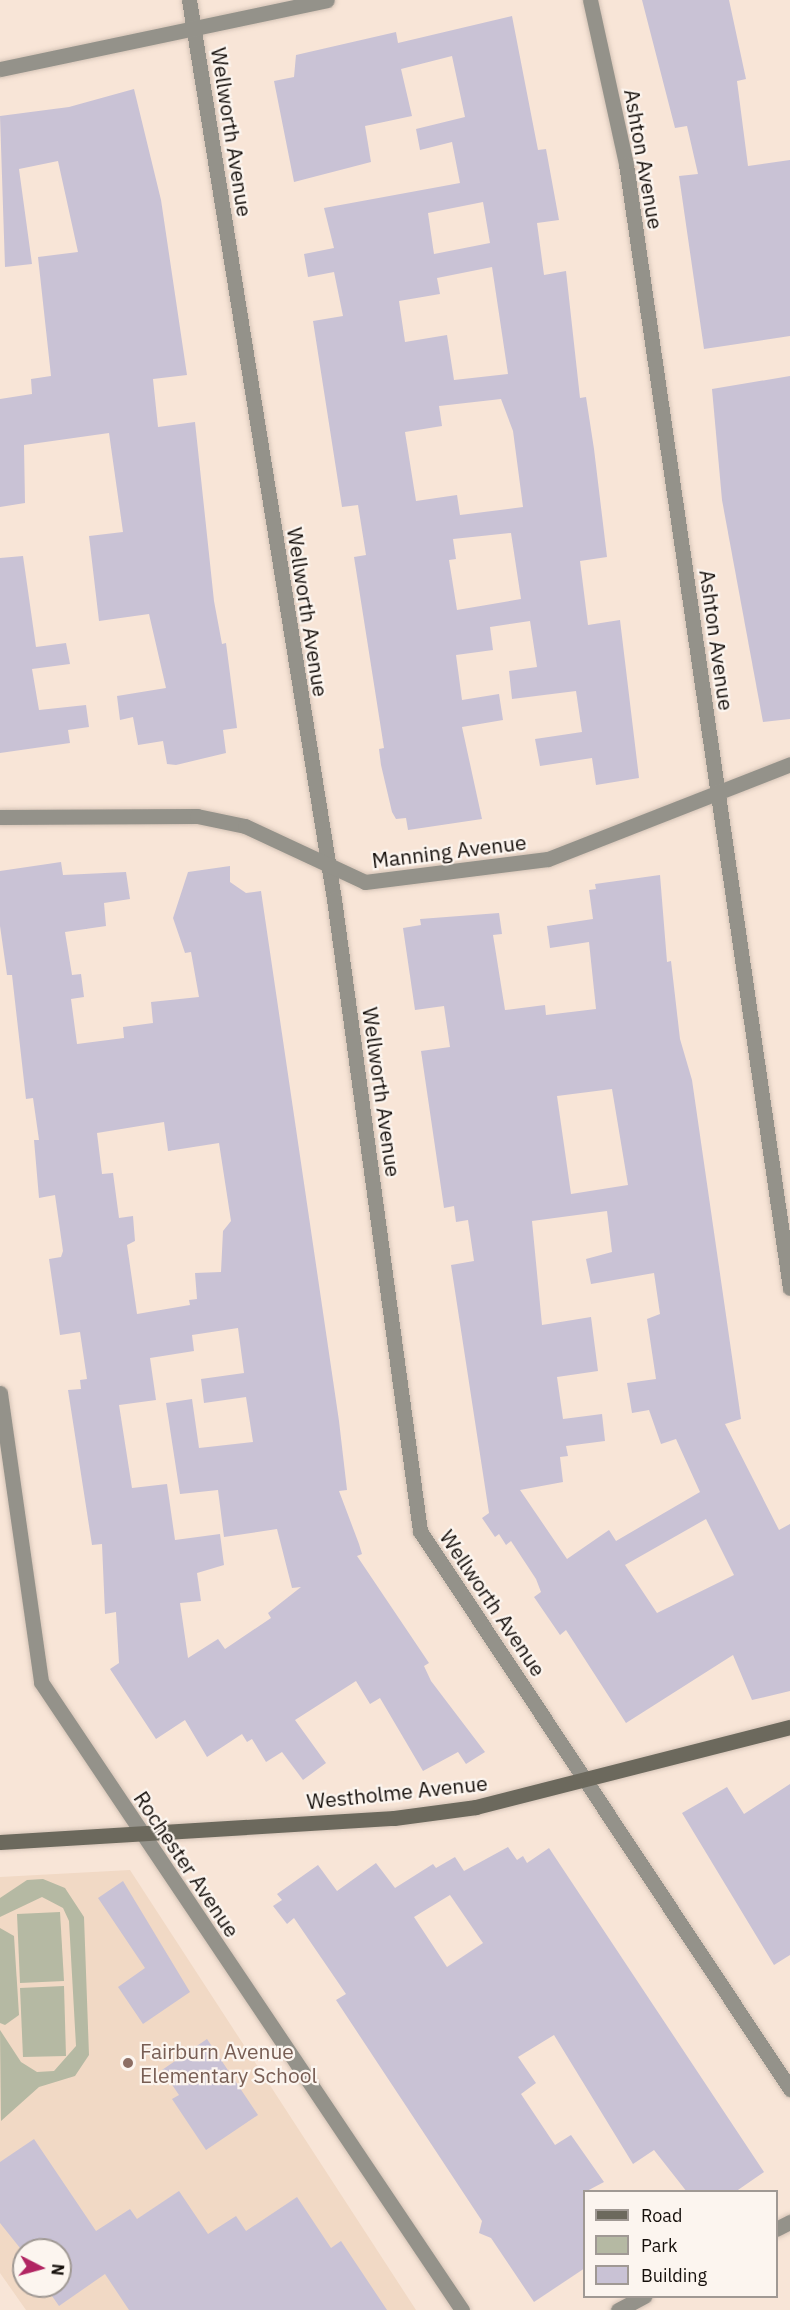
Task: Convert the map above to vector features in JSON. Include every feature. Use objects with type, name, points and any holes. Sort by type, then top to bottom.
[{"type":"street","name":"Wellworth Avenue","points":[[189,0],[329,867],[420,1531],[790,2089]]},
{"type":"street","points":[[0,69],[327,0]]},
{"type":"street","name":"Ashton Avenue","points":[[590,0],[626,164],[790,1288]]},
{"type":"street","name":"Manning Avenue","points":[[0,817],[197,816],[244,826],[365,882],[518,865],[548,859],[790,764]]},
{"type":"street","name":"Rochester Avenue","points":[[0,1393],[41,1682],[462,2310]]},
{"type":"street","name":"Westholme Avenue","points":[[0,1842],[394,1818],[476,1807],[790,1727]]},
{"type":"street","points":[[618,2310],[640,2298]]},
{"type":"shaded area","name":"Fairburn Avenue Elementary School","points":[[130,1870],[416,2310],[26,2310],[18,2298],[72,2298],[72,2238],[12,2238],[12,2290],[0,2273],[0,1877]]},
{"type":"green space","points":[[43,1879],[65,1888],[84,1917],[89,2055],[75,2076],[39,2087],[1,2121],[0,2030],[21,2062],[37,2072],[54,2071],[76,2046],[69,1921],[63,1908],[42,1897],[0,1917],[0,1898],[27,1880]]},
{"type":"green space","points":[[60,1912],[64,1981],[20,1983],[17,1914]]},
{"type":"green space","points":[[0,1928],[14,1936],[19,2015],[5,2025],[0,2023]]},
{"type":"green space","points":[[64,1986],[66,2056],[23,2057],[20,1988]]},
{"type":"building","points":[[642,0],[729,0],[746,79],[737,81],[748,166],[790,160],[790,336],[704,349],[679,176],[698,174],[687,126],[675,128]]},
{"type":"building","points":[[512,16],[538,150],[546,149],[559,220],[537,223],[544,275],[566,271],[580,398],[586,397],[594,449],[607,557],[580,561],[588,625],[620,620],[639,778],[596,785],[592,758],[540,766],[535,739],[582,732],[576,691],[512,699],[509,671],[537,667],[530,621],[490,627],[493,650],[456,655],[462,700],[499,694],[503,720],[462,727],[482,819],[408,830],[406,818],[396,819],[392,812],[381,765],[379,749],[384,748],[354,557],[366,555],[358,505],[342,507],[313,321],[343,316],[334,272],[308,277],[304,254],[334,248],[324,208],[460,183],[452,142],[420,150],[416,129],[465,117],[452,56],[401,69],[412,116],[365,126],[371,162],[294,182],[274,81],[294,77],[296,55],[396,32],[398,43]],"holes":[[[483,202],[490,243],[434,254],[428,213]],[[492,267],[508,374],[454,380],[447,335],[405,342],[399,301],[440,294],[437,278]],[[501,399],[513,431],[523,507],[460,515],[457,495],[416,501],[405,432],[442,426],[439,406]],[[511,533],[521,599],[457,610],[449,560],[456,559],[453,539]]]},
{"type":"building","points":[[134,89],[161,200],[187,375],[153,379],[158,427],[195,422],[214,601],[222,644],[226,643],[237,728],[223,730],[226,753],[176,765],[167,764],[163,741],[138,745],[133,717],[120,720],[117,696],[166,688],[149,614],[99,621],[89,536],[123,532],[109,433],[24,445],[25,503],[0,507],[0,399],[32,394],[31,379],[51,376],[38,257],[78,252],[58,161],[19,169],[32,264],[5,267],[0,116],[69,107]]},
{"type":"building","points":[[790,376],[790,719],[763,722],[722,500],[712,389]]},
{"type":"building","points":[[23,556],[36,647],[66,643],[70,664],[32,669],[39,710],[86,705],[89,727],[68,730],[70,743],[0,753],[0,558]]},
{"type":"building","points":[[61,862],[63,875],[126,872],[130,899],[104,903],[106,926],[65,932],[72,975],[81,974],[84,997],[71,999],[77,1044],[124,1038],[123,1027],[153,1023],[151,1002],[199,997],[191,952],[185,953],[173,918],[188,872],[230,866],[230,882],[246,893],[261,891],[339,1421],[347,1490],[339,1491],[362,1554],[357,1556],[429,1663],[424,1666],[431,1681],[485,1752],[466,1764],[458,1752],[423,1771],[380,1698],[370,1704],[356,1681],[295,1720],[326,1763],[303,1780],[282,1752],[266,1762],[252,1739],[247,1742],[242,1734],[207,1757],[185,1720],[156,1739],[110,1669],[119,1663],[116,1612],[105,1614],[102,1544],[92,1545],[68,1390],[81,1389],[80,1380],[87,1379],[80,1332],[60,1335],[49,1259],[61,1257],[63,1251],[55,1195],[39,1198],[34,1140],[39,1140],[33,1098],[26,1099],[12,975],[7,975],[0,926],[0,871]],"holes":[[[164,1122],[168,1151],[219,1143],[231,1221],[223,1231],[221,1272],[195,1273],[197,1299],[189,1300],[190,1305],[137,1314],[127,1245],[135,1241],[133,1216],[119,1218],[113,1173],[102,1174],[97,1133]],[[238,1328],[244,1373],[201,1379],[204,1403],[246,1397],[253,1442],[199,1448],[192,1399],[166,1403],[180,1494],[218,1490],[224,1537],[277,1529],[292,1588],[301,1587],[268,1613],[271,1618],[225,1649],[218,1639],[188,1658],[180,1603],[201,1601],[197,1573],[224,1565],[220,1534],[175,1540],[167,1484],[132,1488],[119,1405],[156,1400],[150,1358],[194,1351],[192,1335]]]},
{"type":"building","points":[[660,875],[667,962],[671,961],[680,1039],[692,1080],[741,1419],[725,1424],[779,1530],[790,1524],[790,1691],[752,1700],[733,1655],[626,1723],[566,1630],[560,1635],[534,1597],[541,1592],[536,1579],[511,1541],[506,1545],[499,1534],[495,1537],[482,1518],[489,1513],[451,1265],[474,1261],[468,1220],[456,1222],[454,1206],[444,1208],[421,1051],[450,1047],[444,1006],[415,1010],[403,928],[421,925],[420,919],[499,913],[502,934],[493,935],[505,1010],[545,1005],[546,1015],[596,1009],[589,942],[550,948],[547,926],[593,919],[589,890],[596,889],[595,884]],"holes":[[[612,1089],[628,1185],[571,1194],[557,1096]],[[607,1211],[612,1252],[586,1259],[591,1284],[654,1273],[660,1314],[647,1319],[656,1379],[627,1383],[632,1413],[649,1410],[661,1444],[676,1439],[700,1492],[616,1541],[609,1530],[567,1559],[520,1490],[563,1482],[560,1457],[568,1456],[566,1446],[605,1441],[602,1414],[563,1419],[557,1377],[598,1371],[591,1317],[542,1325],[532,1221]],[[706,1519],[734,1575],[657,1613],[625,1565]]]},
{"type":"building","points":[[790,1784],[790,1955],[774,1965],[682,1813],[727,1787],[744,1814]]},
{"type":"building","points":[[508,1847],[517,1860],[523,1856],[527,1863],[549,1848],[764,2172],[738,2190],[685,2190],[654,2150],[633,2164],[554,2035],[518,2057],[536,2083],[521,2094],[555,2145],[571,2135],[604,2182],[589,2190],[583,2190],[583,2269],[534,2302],[491,2238],[479,2233],[482,2221],[336,2000],[346,1994],[294,1918],[287,1924],[273,1906],[282,1900],[277,1894],[318,1865],[337,1891],[376,1863],[395,1888],[433,1864],[436,1868],[455,1857],[464,1871]],"holes":[[[450,1895],[483,1943],[447,1967],[414,1917]]]},
{"type":"building","points":[[123,1881],[190,1992],[143,2024],[118,1987],[145,1968],[98,1898]]},
{"type":"building","points":[[207,2039],[258,2115],[206,2150],[172,2099],[179,2095],[162,2070]]},
{"type":"building","points":[[34,2139],[96,2231],[130,2209],[137,2219],[179,2191],[208,2234],[236,2216],[246,2231],[297,2197],[331,2248],[341,2241],[387,2310],[129,2310],[105,2274],[72,2297],[72,2238],[12,2238],[0,2223],[0,2162]]},
{"type":"building","points":[[53,2298],[70,2298],[59,2306]]},
{"type":"place","name":"Fairburn Avenue Elementary School","points":[[128,2063]]}]
